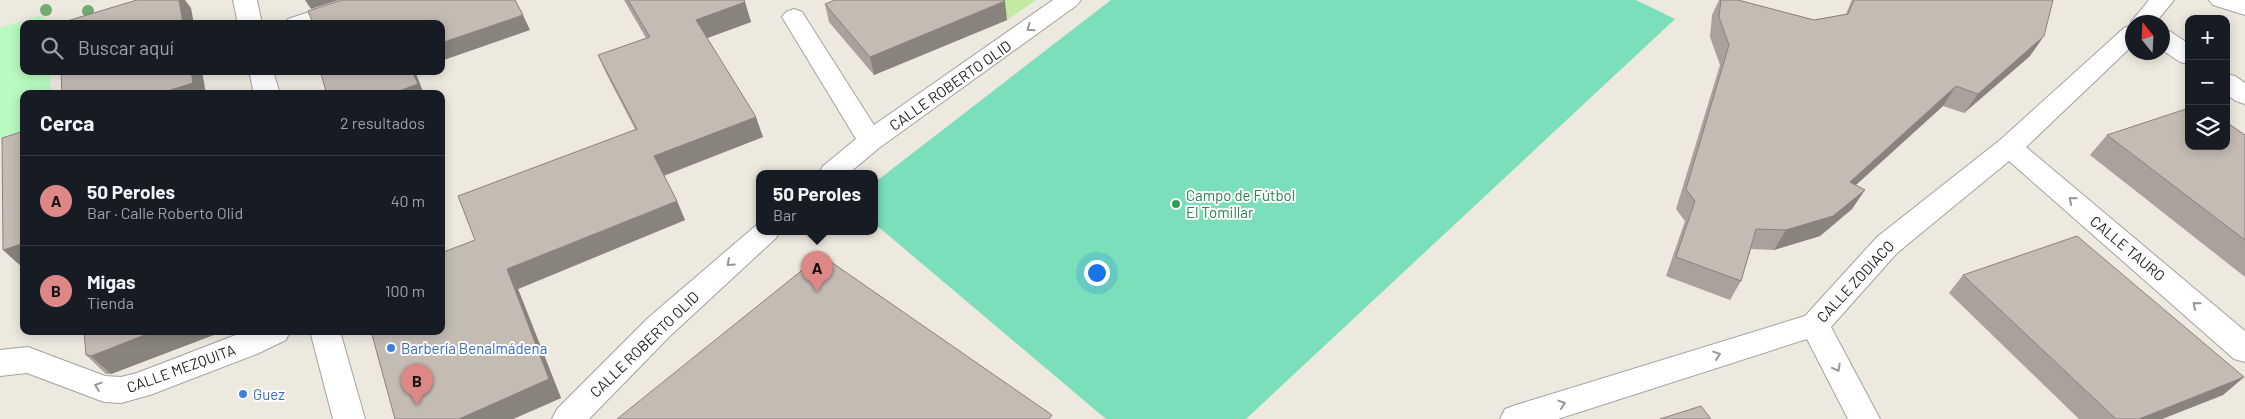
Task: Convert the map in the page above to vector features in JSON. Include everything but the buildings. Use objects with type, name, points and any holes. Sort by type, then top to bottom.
[{"type":"street","points":[[244,0],[249,20]]},
{"type":"street","points":[[308,20],[369,0]]},
{"type":"street","name":"CALLE ROBERTO OLID","points":[[836,170],[870,141],[1070,0]]},
{"type":"street","points":[[2149,15],[2162,0]]},
{"type":"street","points":[[2221,0],[2245,8]]},
{"type":"street","points":[[794,17],[870,141]]},
{"type":"street","name":"CALLE ZODIACO","points":[[1516,419],[1815,325],[1887,245],[2009,148],[2125,40]]},
{"type":"street","points":[[2170,43],[2185,53]]},
{"type":"street","points":[[262,75],[266,90]]},
{"type":"street","points":[[2230,85],[2245,94]]},
{"type":"street","name":"CALLE TAURO","points":[[2009,148],[2238,334]]},
{"type":"street","name":"CALLE ROBERTO OLID","points":[[568,419],[659,327],[762,235]]},
{"type":"street","points":[[1815,325],[1864,419]]},
{"type":"street","name":"CALLE MEZQUITA","points":[[0,363],[28,360],[104,389],[121,390],[139,386],[267,335]]},
{"type":"street","points":[[326,335],[348,419]]},
{"type":"green space","points":[[988,0],[1036,0],[1007,20]]},
{"type":"green space","name":"Campo de Fútbol El Tomillar","points":[[1111,0],[1636,0],[1675,19],[1246,419],[1106,419],[878,227],[878,180]]},
{"type":"green space","points":[[43,15],[44,20],[26,20]]},
{"type":"green space","points":[[20,22],[20,75],[49,75],[51,90],[20,90],[20,132],[0,139],[0,28]]},
{"type":"place","name":"Campo de Fútbol El Tomillar","points":[[1176,204]]},
{"type":"place","name":"50 Peroles","points":[[817,292]]},
{"type":"place","name":"Barbería Benalmádena","points":[[391,348]]},
{"type":"place","name":"Guez","points":[[243,394]]},
{"type":"place","name":"Migas","points":[[417,405]]}]
